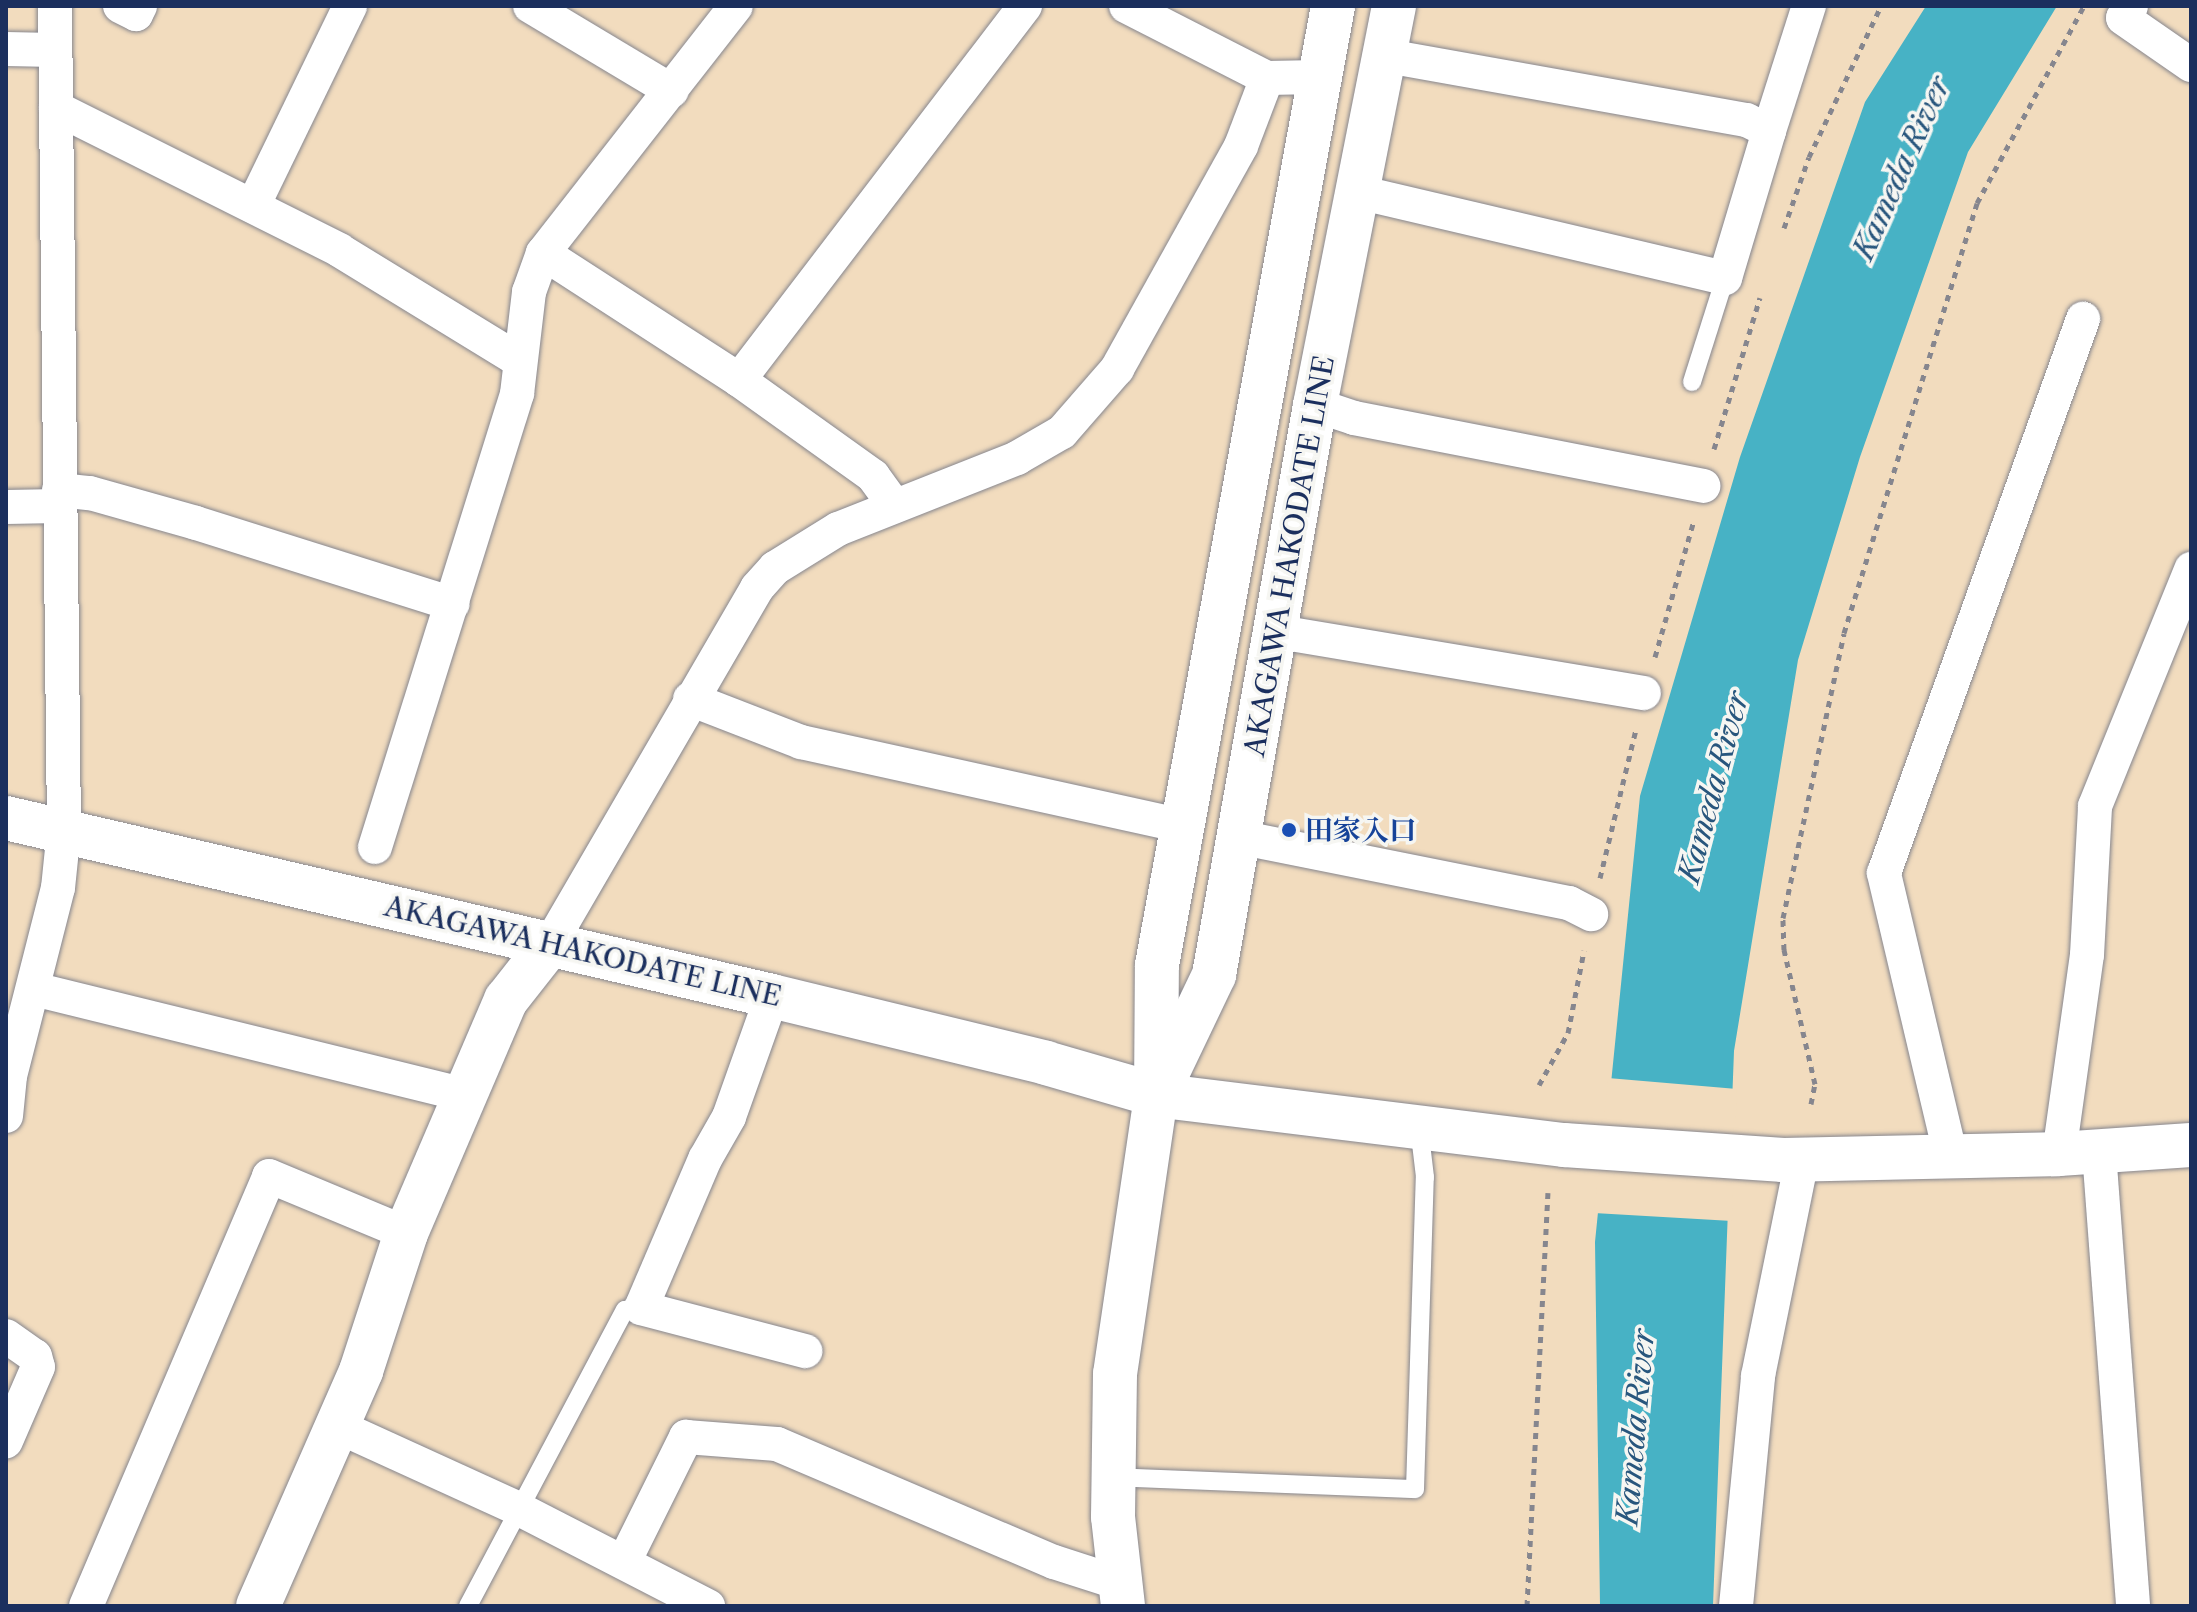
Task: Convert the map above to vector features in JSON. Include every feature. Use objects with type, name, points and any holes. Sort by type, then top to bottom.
[{"type":"main road","name":"AKAGAWA HAKODATE LINE","points":[[1156,1095],[1157,965],[1333,6]]},
{"type":"main road","name":"AKAGAWA HAKODATE LINE","points":[[1156,1095],[1214,975],[1273,631],[1394,6]]},
{"type":"main road","name":"AKAGAWA HAKODATE LINE","points":[[6,818],[772,996],[1046,1063],[1156,1095]]},
{"type":"main road","points":[[258,1606],[361,1371],[406,1233],[506,1000],[550,944]]},
{"type":"main road","points":[[1121,1594],[1113,1477],[1117,1359],[1156,1095],[1564,1145],[1793,1160],[2079,1153],[2191,1145]]},
{"type":"street","points":[[6,1116],[10,1076],[58,888],[64,830],[55,6]]},
{"type":"street","points":[[120,6],[136,14],[140,6]]},
{"type":"street","points":[[253,206],[350,6]]},
{"type":"street","points":[[530,6],[672,91]]},
{"type":"street","points":[[375,847],[517,394],[529,292],[543,253],[736,6]]},
{"type":"street","points":[[739,380],[1025,6]]},
{"type":"street","points":[[1126,6],[1267,78],[1319,77]]},
{"type":"street","points":[[1358,192],[1725,278],[1809,6]]},
{"type":"street","points":[[2131,6],[2123,18],[2191,65]]},
{"type":"street","points":[[6,49],[55,50]]},
{"type":"street","points":[[1386,56],[1746,120],[1769,131]]},
{"type":"street","points":[[550,944],[690,699],[757,588],[775,568],[838,529],[1017,458],[1062,432],[1091,403],[1117,369],[1241,146],[1267,78]]},
{"type":"street","points":[[56,108],[339,250],[520,361]]},
{"type":"street","points":[[543,253],[739,380],[873,476],[894,505]]},
{"type":"street","points":[[1951,1157],[1884,873],[2083,319]]},
{"type":"street","points":[[1315,405],[1354,418],[1703,486]]},
{"type":"street","points":[[6,507],[90,493],[453,604]]},
{"type":"street","points":[[2133,1606],[2079,1153],[2095,806],[2191,569]]},
{"type":"street","points":[[1273,631],[1644,693]]},
{"type":"street","points":[[690,699],[801,742],[1183,826]]},
{"type":"street","points":[[1238,837],[1569,903],[1591,914]]},
{"type":"street","points":[[34,989],[466,1095]]},
{"type":"street","points":[[772,996],[729,1117],[705,1159],[641,1308],[805,1351]]},
{"type":"street","points":[[1736,1606],[1758,1376],[1793,1160]]},
{"type":"street","points":[[86,1606],[269,1176],[406,1233]]},
{"type":"street","points":[[6,1336],[35,1356],[38,1367],[6,1441]]},
{"type":"street","points":[[337,1426],[517,1508],[708,1606]]},
{"type":"street","points":[[624,1562],[686,1437],[777,1444],[1054,1562],[1121,1594]]},
{"type":"lane","points":[[1692,382],[1725,278]]},
{"type":"lane","points":[[1113,1477],[1415,1489],[1425,1177],[1419,1127]]},
{"type":"lane","points":[[468,1606],[517,1508],[625,1310],[641,1308]]},
{"type":"path","points":[[1778,244],[1809,157],[1881,6]]},
{"type":"path","points":[[1811,1104],[1815,1084],[1784,950],[1783,918],[1844,633],[1977,203],[2084,6]]},
{"type":"path","points":[[1539,1085],[1568,1033],[1591,914],[1644,693],[1763,288]]},
{"type":"path","points":[[1527,1606],[1548,1193]]},
{"type":"water","name":"Kameda River","points":[[1926,6],[2057,6],[1968,152],[1860,457],[1798,660],[1734,1051],[1713,1606],[1600,1606],[1595,1242],[1640,796],[1740,457],[1865,102]]},
{"type":"pier","points":[[1608,1078],[1737,1089],[1732,1221],[1594,1213]]},
{"type":"place","name":"田家入口","points":[[1289,830]]}]
